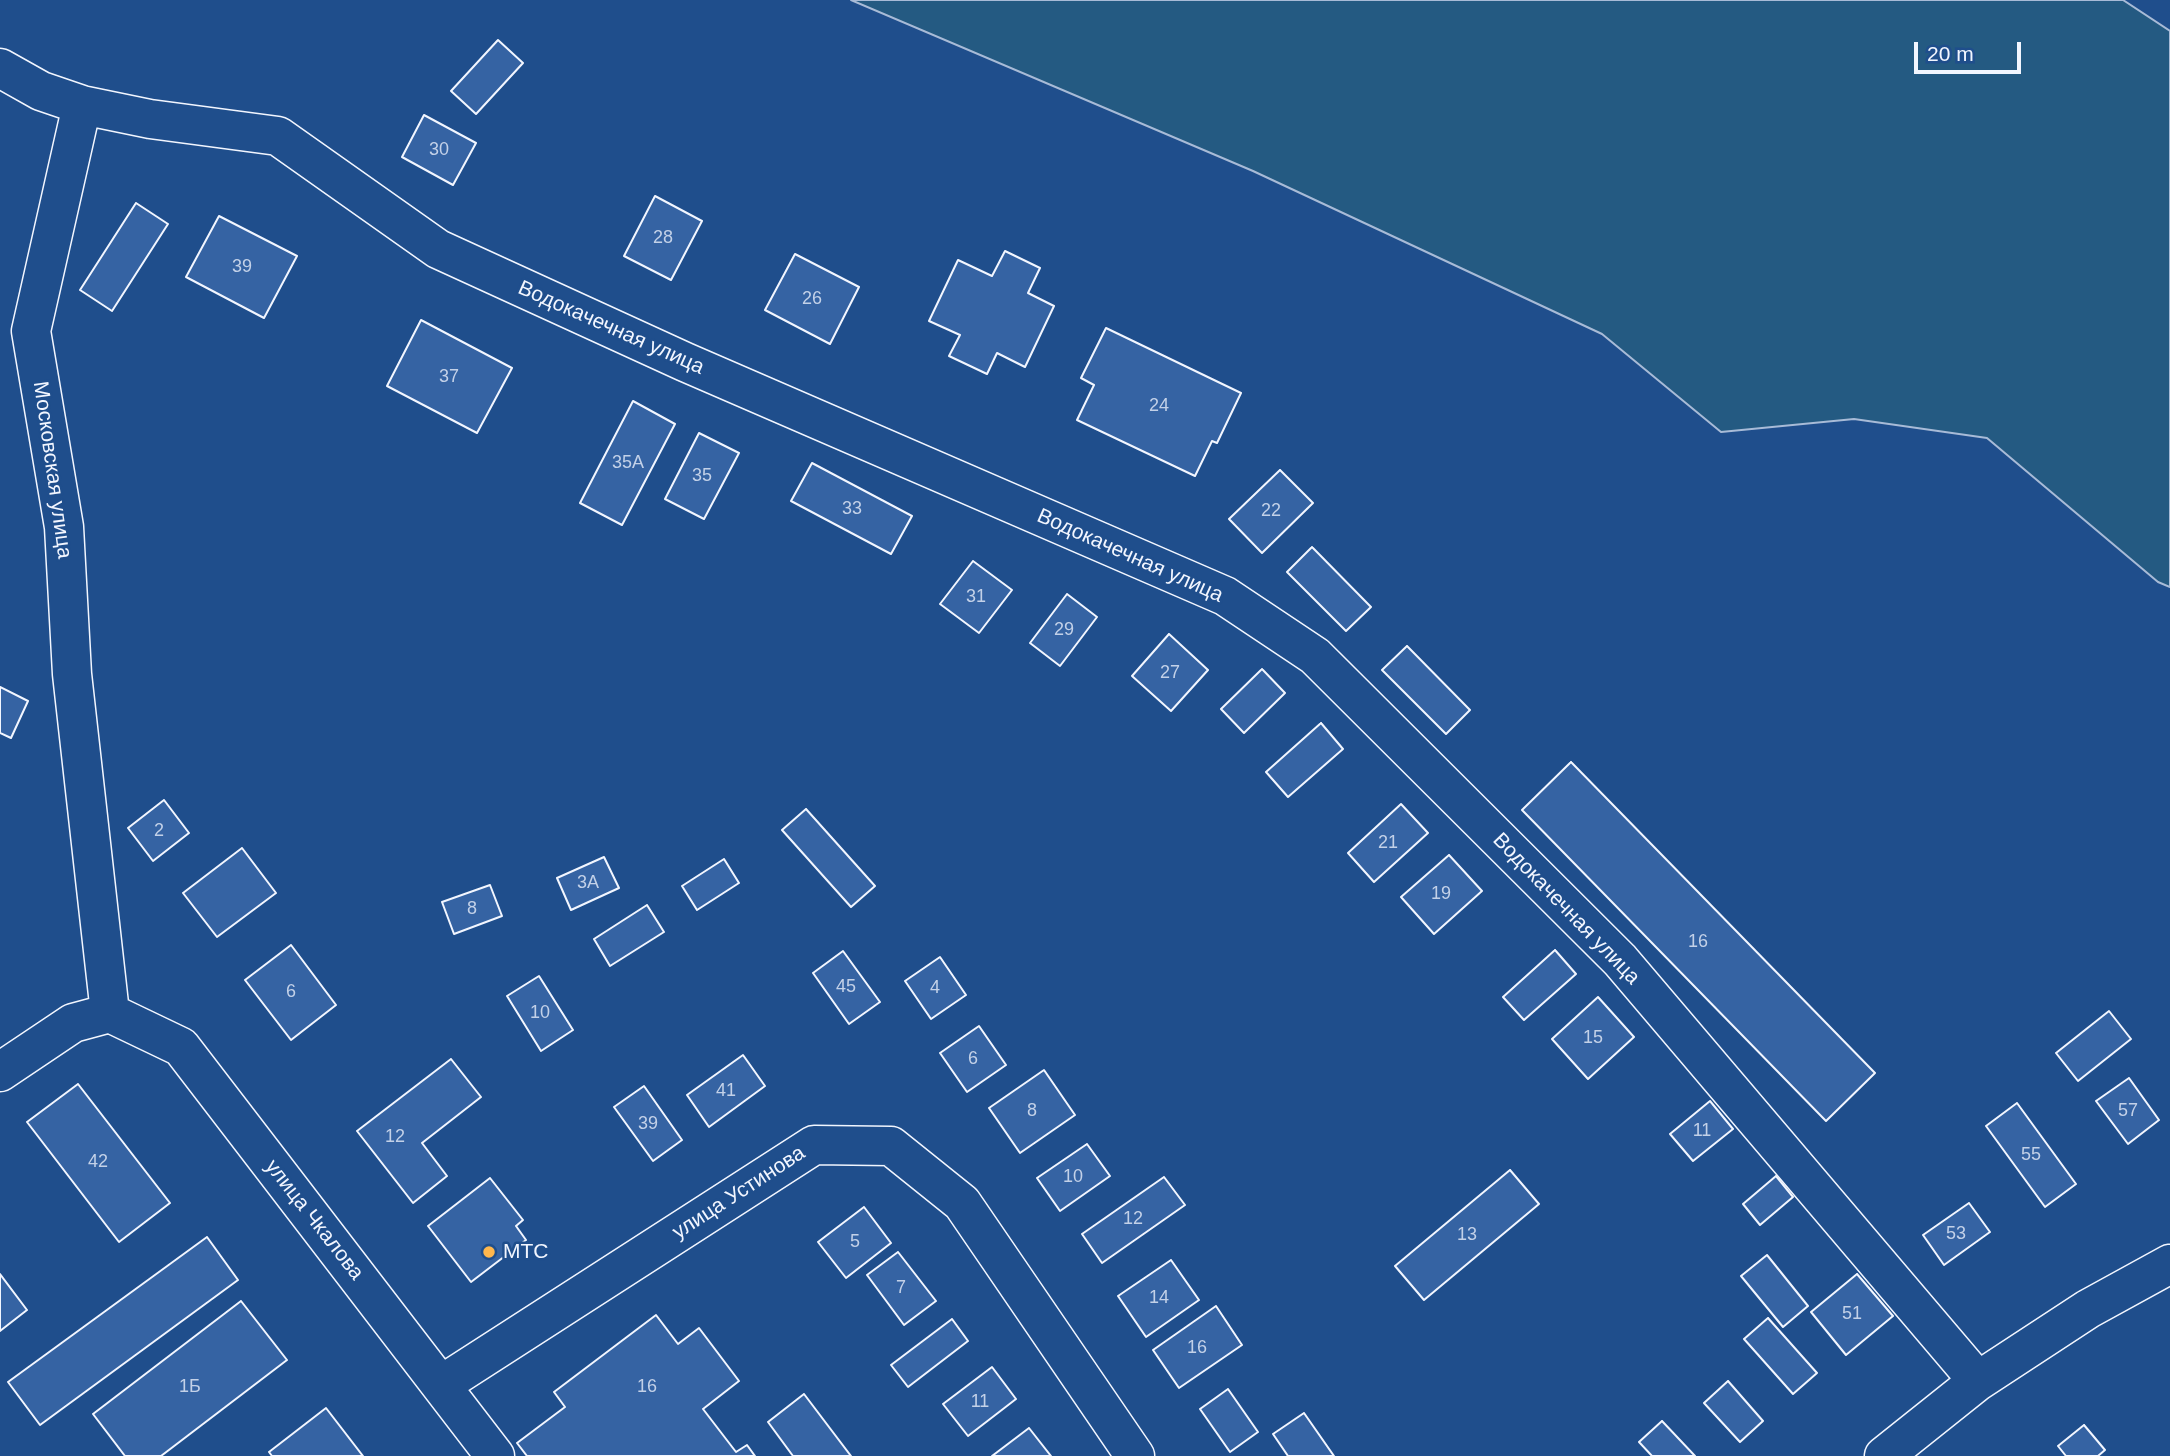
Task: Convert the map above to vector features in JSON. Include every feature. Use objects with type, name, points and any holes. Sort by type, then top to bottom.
[{"type":"street","points":[[0,68],[41,90],[82,105]]},
{"type":"street","name":"Московская улица","points":[[82,105],[31,331],[64,527],[72,674],[110,1013]]},
{"type":"street","name":"Водокачечная улица","points":[[82,105],[150,119],[278,136],[438,249],[698,367],[1225,596],[1315,656],[1620,960],[1978,1381]]},
{"type":"street","points":[[0,1072],[74,1023],[110,1013]]},
{"type":"street","name":"улица Чкалова","points":[[110,1013],[181,1047],[495,1456]]},
{"type":"street","name":"улица Устинова","points":[[441,1385],[814,1145],[891,1146],[962,1202],[1135,1456]]},
{"type":"street","points":[[1898,1452],[1978,1381],[2088,1309],[2170,1264]]},
{"type":"shaded area","points":[[851,0],[2123,0],[2170,31],[2170,587],[2158,582],[1987,438],[1854,419],[1721,432],[1602,334],[1253,171]]},
{"type":"building","points":[[498,40],[523,63],[476,114],[451,91]]},
{"type":"building","points":[[424,115],[476,143],[453,185],[402,157]]},
{"type":"building","points":[[655,196],[702,221],[671,280],[624,256]]},
{"type":"building","points":[[136,203],[168,224],[112,311],[80,290]]},
{"type":"building","points":[[219,216],[297,256],[264,318],[186,277]]},
{"type":"building","points":[[1005,251],[1040,268],[1028,293],[1054,306],[1025,367],[997,353],[987,374],[949,356],[960,335],[929,321],[958,260],[992,276]]},
{"type":"building","points":[[795,254],[859,287],[830,344],[765,310]]},
{"type":"building","points":[[421,320],[512,368],[477,433],[387,386]]},
{"type":"building","points":[[1106,328],[1241,393],[1217,443],[1212,441],[1195,476],[1077,420],[1094,385],[1081,378]]},
{"type":"building","points":[[633,401],[675,424],[622,525],[580,503]]},
{"type":"building","points":[[699,433],[739,453],[704,519],[665,499]]},
{"type":"building","points":[[812,463],[912,516],[891,554],[791,501]]},
{"type":"building","points":[[1280,470],[1313,503],[1262,553],[1229,519]]},
{"type":"building","points":[[1312,547],[1371,607],[1346,631],[1287,572]]},
{"type":"building","points":[[973,561],[1012,590],[979,633],[940,604]]},
{"type":"building","points":[[1067,594],[1097,617],[1060,666],[1030,643]]},
{"type":"building","points":[[1169,634],[1208,670],[1171,711],[1132,676]]},
{"type":"building","points":[[1407,646],[1470,710],[1446,734],[1382,670]]},
{"type":"building","points":[[1262,669],[1285,693],[1244,733],[1221,709]]},
{"type":"building","points":[[0,687],[28,701],[11,738],[0,733]]},
{"type":"building","points":[[1321,723],[1343,749],[1288,797],[1266,772]]},
{"type":"building","points":[[1571,762],[1875,1073],[1826,1121],[1522,810]]},
{"type":"building","points":[[164,800],[189,833],[153,861],[128,828]]},
{"type":"building","points":[[1401,804],[1428,833],[1374,882],[1348,853]]},
{"type":"building","points":[[806,809],[875,886],[851,907],[782,830]]},
{"type":"building","points":[[242,848],[276,893],[217,937],[183,893]]},
{"type":"building","points":[[1449,855],[1482,891],[1434,934],[1401,897]]},
{"type":"building","points":[[604,857],[619,888],[571,910],[557,878]]},
{"type":"building","points":[[724,859],[739,883],[697,910],[682,886]]},
{"type":"building","points":[[490,885],[502,916],[454,934],[442,902]]},
{"type":"building","points":[[647,905],[664,932],[610,966],[594,939]]},
{"type":"building","points":[[291,945],[336,1005],[291,1040],[245,980]]},
{"type":"building","points":[[1555,950],[1576,974],[1524,1020],[1503,997]]},
{"type":"building","points":[[843,951],[880,1002],[849,1024],[813,973]]},
{"type":"building","points":[[940,957],[966,995],[931,1019],[905,981]]},
{"type":"building","points":[[539,976],[573,1030],[541,1051],[507,996]]},
{"type":"building","points":[[1598,997],[1634,1037],[1588,1079],[1552,1039]]},
{"type":"building","points":[[2109,1011],[2131,1039],[2078,1081],[2056,1053]]},
{"type":"building","points":[[979,1026],[1006,1065],[967,1092],[940,1053]]},
{"type":"building","points":[[743,1055],[765,1086],[709,1127],[687,1095]]},
{"type":"building","points":[[451,1059],[481,1097],[422,1143],[447,1176],[413,1203],[357,1131]]},
{"type":"building","points":[[1044,1070],[1075,1115],[1020,1153],[989,1108]]},
{"type":"building","points":[[2129,1078],[2159,1120],[2128,1144],[2096,1101]]},
{"type":"building","points":[[78,1084],[170,1203],[119,1242],[27,1122]]},
{"type":"building","points":[[644,1086],[682,1140],[653,1161],[614,1107]]},
{"type":"building","points":[[1710,1101],[1733,1129],[1693,1161],[1670,1134]]},
{"type":"building","points":[[2017,1103],[2076,1184],[2045,1207],[1986,1126]]},
{"type":"building","points":[[1087,1144],[1110,1176],[1060,1211],[1037,1178]]},
{"type":"building","points":[[1510,1170],[1539,1204],[1424,1300],[1395,1266]]},
{"type":"building","points":[[1776,1176],[1793,1197],[1760,1225],[1743,1204]]},
{"type":"building","points":[[1164,1177],[1185,1205],[1102,1263],[1082,1234]]},
{"type":"building","points":[[490,1178],[523,1220],[516,1226],[526,1240],[471,1282],[428,1226]]},
{"type":"building","points":[[1969,1203],[1990,1232],[1944,1265],[1923,1235]]},
{"type":"building","points":[[864,1207],[891,1243],[846,1278],[818,1242]]},
{"type":"building","points":[[207,1237],[238,1280],[40,1425],[8,1382]]},
{"type":"building","points":[[898,1252],[936,1301],[904,1325],[867,1275]]},
{"type":"building","points":[[1767,1255],[1808,1306],[1783,1327],[1741,1276]]},
{"type":"building","points":[[1171,1260],[1199,1300],[1146,1337],[1118,1296]]},
{"type":"building","points":[[0,1274],[27,1310],[0,1331]]},
{"type":"building","points":[[1857,1274],[1893,1316],[1846,1355],[1811,1312]]},
{"type":"building","points":[[241,1301],[287,1360],[161,1456],[125,1456],[93,1414]]},
{"type":"building","points":[[1216,1306],[1242,1345],[1179,1388],[1153,1350]]},
{"type":"building","points":[[656,1315],[678,1344],[699,1328],[739,1381],[703,1409],[736,1452],[747,1445],[755,1456],[527,1456],[517,1443],[565,1407],[554,1392]]},
{"type":"building","points":[[1768,1318],[1817,1373],[1793,1394],[1744,1339]]},
{"type":"building","points":[[952,1319],[968,1341],[908,1387],[891,1365]]},
{"type":"building","points":[[992,1367],[1016,1399],[968,1436],[943,1404]]},
{"type":"building","points":[[1728,1381],[1763,1421],[1740,1442],[1704,1403]]},
{"type":"building","points":[[1228,1389],[1258,1432],[1230,1452],[1200,1409]]},
{"type":"building","points":[[804,1394],[851,1456],[793,1456],[768,1422]]},
{"type":"building","points":[[326,1408],[363,1456],[272,1456],[269,1452]]},
{"type":"building","points":[[1304,1413],[1334,1456],[1288,1456],[1273,1434]]},
{"type":"building","points":[[1662,1421],[1695,1456],[1652,1456],[1639,1442]]},
{"type":"building","points":[[2084,1425],[2105,1450],[2098,1456],[2066,1456],[2058,1446]]},
{"type":"building","points":[[1029,1428],[1051,1456],[992,1456]]},
{"type":"place","name":"МТС","points":[[489,1252]]}]
